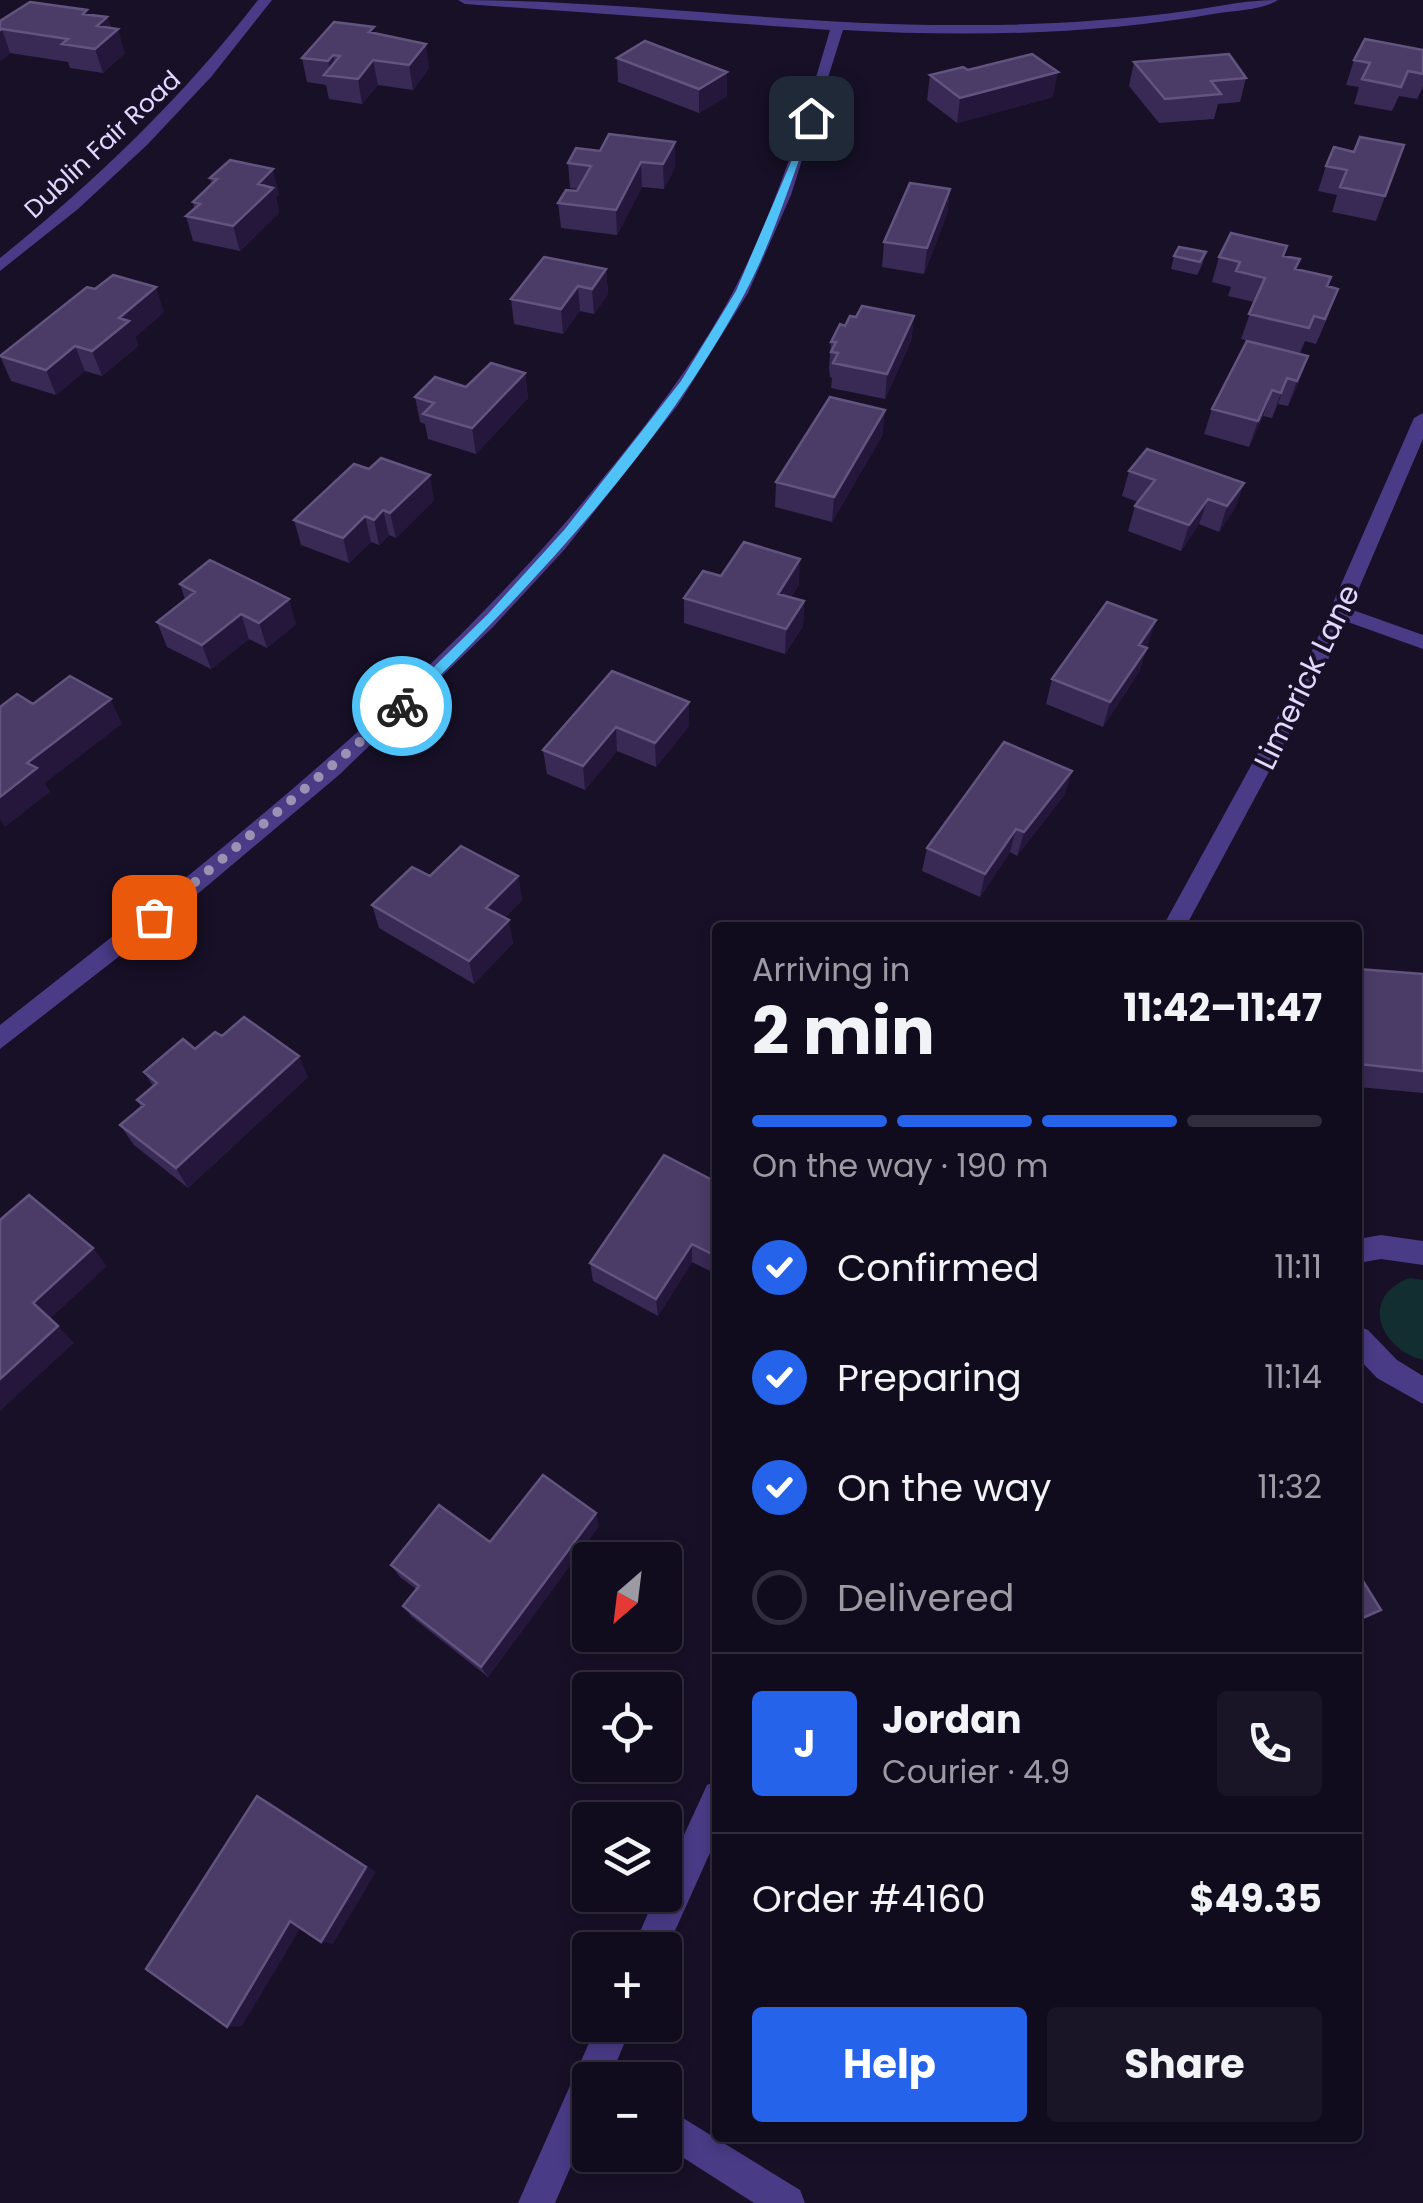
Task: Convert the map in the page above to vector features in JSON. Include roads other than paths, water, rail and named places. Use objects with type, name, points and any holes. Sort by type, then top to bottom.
[{"type":"street","name":"Dublin Fair Road","points":[[0,266],[152,135],[210,72],[265,0]]},
{"type":"street","points":[[466,0],[838,24],[1072,27],[1168,18],[1271,0]]},
{"type":"street","points":[[0,1039],[199,880],[404,704],[570,532],[686,382],[741,291],[796,161],[838,24]]},
{"type":"street","name":"Limerick Lane","points":[[1176,922],[1284,731],[1341,613],[1423,418]]},
{"type":"street","points":[[1341,613],[1423,642]]},
{"type":"street","points":[[1362,1250],[1381,1247],[1423,1253]]},
{"type":"street","points":[[1362,1343],[1386,1369],[1423,1391]]},
{"type":"street","points":[[656,1932],[712,1809]]},
{"type":"street","points":[[536,2203],[572,2124]]},
{"type":"street","points":[[682,2136],[787,2203]]}]
